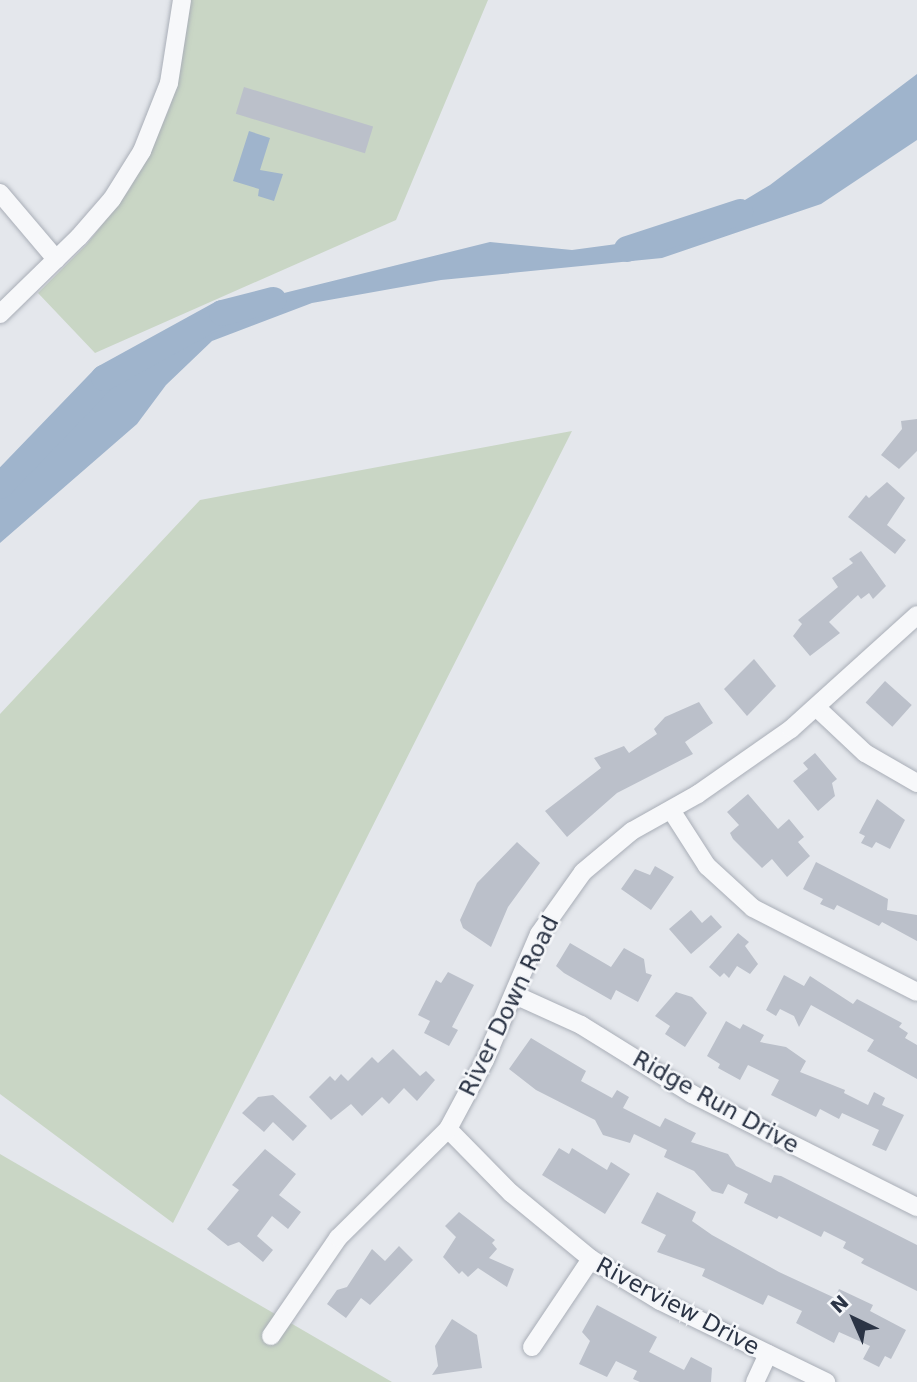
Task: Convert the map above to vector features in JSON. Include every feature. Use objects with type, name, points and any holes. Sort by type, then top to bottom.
[{"type":"street","points":[[0,314],[112,199],[158,118],[182,0]]},
{"type":"street","points":[[0,193],[56,259]]},
{"type":"street","name":"River Down Road","points":[[271,1336],[338,1238],[448,1129],[515,995],[539,934],[583,873],[615,843],[750,761],[817,708],[917,615]]},
{"type":"street","points":[[817,708],[865,753],[917,783]]},
{"type":"street","points":[[671,810],[708,866],[753,908],[917,992]]},
{"type":"street","name":"Ridge Run Drive","points":[[515,995],[581,1026],[692,1094],[917,1207]]},
{"type":"street","name":"Riverview Drive","points":[[448,1129],[512,1193],[591,1259],[660,1301],[826,1382]]},
{"type":"street","points":[[532,1347],[591,1259]]},
{"type":"street","points":[[755,1382],[768,1354]]},
{"type":"green space","points":[[189,0],[488,0],[396,220],[95,353],[38,293],[87,244],[129,190],[151,149],[170,107]]},
{"type":"green space","points":[[572,431],[173,1223],[0,1094],[0,714],[200,500]]},
{"type":"green space","points":[[0,1154],[392,1382],[0,1382]]},
{"type":"water","points":[[917,74],[917,140],[821,204],[662,258],[441,280],[312,303],[212,341],[166,385],[137,424],[0,543],[0,490],[114,381],[178,332],[280,294],[490,242],[572,250],[669,237],[705,224],[770,185]]},
{"type":"water","points":[[249,131],[270,138],[260,170],[283,174],[274,201],[258,196],[259,189],[233,181]]},
{"type":"building","points":[[244,87],[373,126],[365,153],[236,114]]},
{"type":"building","points":[[917,419],[917,451],[899,469],[881,455],[902,429],[901,421]]},
{"type":"building","points":[[887,482],[905,498],[887,525],[906,540],[895,554],[848,517],[866,495],[869,498]]},
{"type":"building","points":[[861,551],[886,586],[873,599],[869,593],[861,599],[858,595],[829,622],[840,633],[810,656],[793,636],[802,624],[798,620],[838,587],[832,578],[853,563],[849,559]]},
{"type":"building","points":[[754,659],[776,686],[747,716],[724,689]]},
{"type":"building","points":[[885,681],[912,705],[892,727],[866,703]]},
{"type":"building","points":[[699,702],[713,723],[685,742],[693,754],[617,793],[567,837],[545,811],[601,768],[594,758],[624,746],[629,753],[657,734],[654,729],[665,717]]},
{"type":"building","points":[[815,753],[837,779],[832,783],[835,796],[818,811],[793,781],[808,769],[803,763]]},
{"type":"building","points":[[748,794],[778,829],[789,819],[804,837],[798,842],[810,856],[787,877],[772,859],[762,868],[730,833],[739,825],[727,812]]},
{"type":"building","points":[[877,799],[905,820],[890,849],[876,842],[872,848],[861,843],[865,836],[859,833]]},
{"type":"building","points":[[517,842],[540,863],[508,907],[491,947],[463,928],[460,920],[477,883]]},
{"type":"building","points":[[816,862],[888,899],[887,910],[917,915],[917,941],[882,922],[879,926],[837,905],[834,910],[820,904],[823,899],[803,889]]},
{"type":"building","points":[[655,866],[674,877],[651,910],[621,889],[635,869],[650,875]]},
{"type":"building","points":[[691,910],[702,923],[711,915],[722,927],[691,954],[669,929]]},
{"type":"building","points":[[738,933],[749,942],[745,946],[758,964],[750,974],[737,966],[729,978],[724,973],[720,977],[709,967]]},
{"type":"building","points":[[570,943],[611,967],[624,948],[644,959],[646,973],[652,975],[638,1002],[616,990],[611,1000],[564,973],[556,966]]},
{"type":"building","points":[[448,972],[474,985],[452,1027],[458,1030],[449,1046],[424,1033],[430,1021],[418,1015],[436,980],[441,983]]},
{"type":"building","points":[[784,975],[804,986],[810,976],[853,1004],[857,999],[902,1023],[899,1027],[908,1033],[905,1038],[917,1045],[917,1079],[867,1051],[874,1040],[811,1005],[799,1027],[794,1016],[780,1009],[776,1016],[766,1010]]},
{"type":"building","points":[[676,992],[692,997],[707,1013],[685,1047],[665,1034],[670,1026],[655,1016]]},
{"type":"building","points":[[726,1021],[740,1029],[743,1024],[764,1035],[760,1042],[786,1047],[806,1061],[800,1072],[845,1090],[844,1093],[868,1105],[874,1092],[885,1098],[882,1105],[904,1115],[886,1151],[872,1145],[879,1130],[842,1113],[839,1119],[820,1109],[816,1117],[771,1095],[779,1080],[748,1065],[740,1080],[718,1068],[720,1064],[707,1056]]},
{"type":"building","points":[[531,1038],[586,1071],[581,1081],[612,1098],[617,1090],[629,1097],[623,1108],[660,1127],[665,1118],[696,1133],[691,1142],[728,1154],[736,1166],[771,1183],[774,1175],[781,1176],[917,1245],[917,1291],[861,1263],[864,1259],[843,1248],[846,1242],[824,1231],[821,1237],[779,1216],[777,1219],[744,1203],[748,1194],[728,1184],[723,1194],[712,1191],[694,1171],[664,1157],[667,1150],[634,1134],[630,1143],[603,1135],[595,1120],[536,1090],[509,1069]]},
{"type":"building","points":[[393,1049],[420,1076],[426,1071],[435,1080],[417,1101],[404,1088],[389,1104],[382,1097],[362,1116],[351,1104],[331,1120],[309,1097],[330,1076],[335,1081],[341,1074],[348,1081],[372,1057],[378,1063]]},
{"type":"building","points":[[273,1095],[307,1126],[293,1141],[273,1122],[264,1132],[242,1113],[258,1097]]},
{"type":"building","points":[[559,1148],[569,1154],[572,1148],[607,1170],[611,1162],[630,1174],[605,1214],[542,1175]]},
{"type":"building","points":[[265,1149],[296,1174],[279,1195],[301,1212],[288,1229],[272,1216],[257,1236],[273,1250],[263,1262],[239,1242],[228,1246],[207,1229],[239,1190],[232,1185]]},
{"type":"building","points":[[657,1192],[696,1212],[692,1221],[712,1235],[779,1272],[835,1298],[839,1289],[873,1305],[870,1311],[906,1330],[891,1359],[885,1356],[879,1367],[863,1359],[870,1346],[839,1332],[834,1343],[796,1323],[802,1311],[768,1295],[763,1305],[702,1276],[705,1269],[657,1252],[666,1235],[641,1223]]},
{"type":"building","points":[[459,1212],[495,1240],[492,1243],[497,1249],[489,1258],[514,1269],[507,1287],[478,1268],[468,1277],[462,1271],[459,1274],[443,1257],[456,1237],[445,1226]]},
{"type":"building","points":[[399,1246],[413,1260],[370,1305],[361,1298],[346,1318],[327,1304],[337,1290],[347,1287],[372,1249],[385,1261]]},
{"type":"building","points":[[597,1305],[657,1337],[649,1352],[684,1370],[691,1357],[712,1368],[711,1382],[640,1382],[633,1379],[637,1371],[616,1361],[607,1377],[579,1364],[590,1341],[582,1332]]},
{"type":"building","points":[[452,1319],[477,1335],[482,1368],[432,1375],[438,1366],[435,1346]]},
{"type":"waterway","points":[[627,249],[740,212]]},
{"type":"waterway","points":[[0,486],[104,378],[222,313],[273,300]]}]
